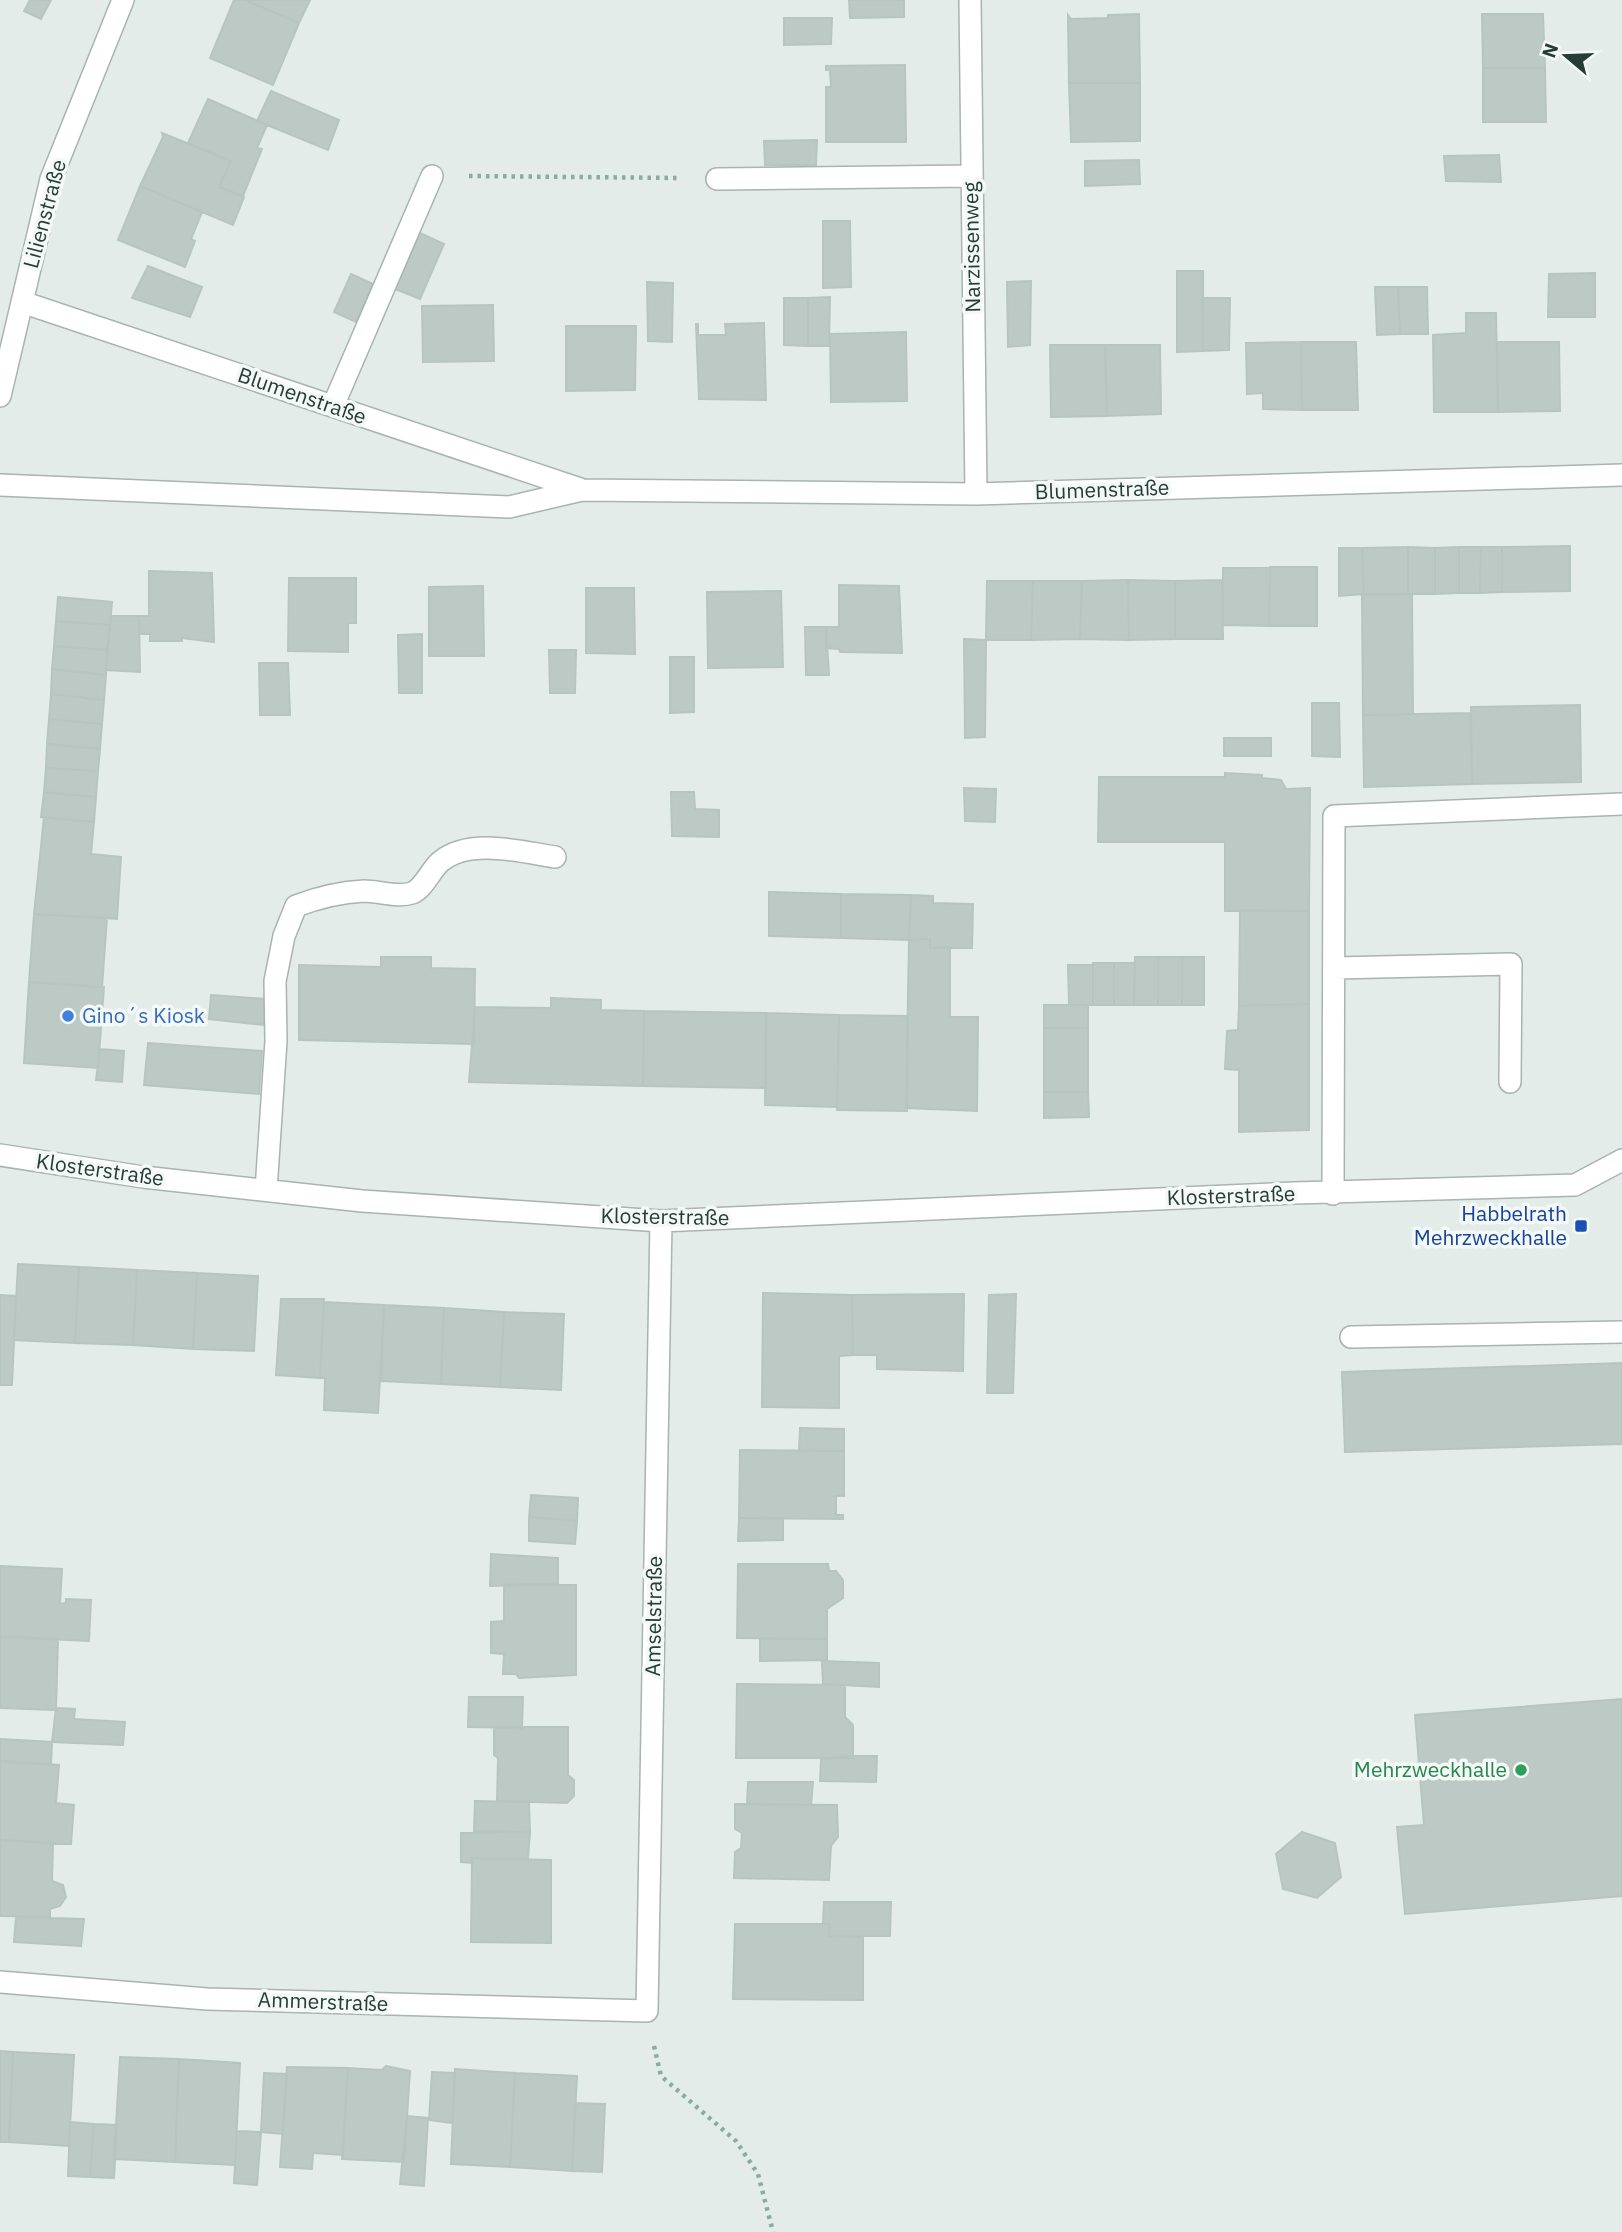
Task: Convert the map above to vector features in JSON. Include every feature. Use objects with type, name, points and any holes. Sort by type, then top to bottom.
[{"type":"street","name":"Lilienstraße","points":[[0,396],[51,179],[123,0]]},
{"type":"street","name":"Narzissenweg","points":[[970,0],[976,494]]},
{"type":"street","points":[[332,406],[432,176]]},
{"type":"street","points":[[717,179],[971,176]]},
{"type":"street","name":"Blumenstraße","points":[[22,302],[582,490]]},
{"type":"street","name":"Blumenstraße","points":[[0,485],[509,507],[582,490],[976,494],[1622,475]]},
{"type":"street","points":[[1333,1194],[1334,816],[1622,804]]},
{"type":"street","points":[[266,1190],[276,1041],[275,981],[284,936],[296,906],[314,899],[363,891],[409,894],[416,891],[440,862],[461,852],[489,849],[555,857]]},
{"type":"street","points":[[1335,968],[1511,964],[1510,1082]]},
{"type":"street","name":"Klosterstraße","points":[[0,1155],[143,1177],[362,1201],[661,1221],[1575,1185],[1622,1160]]},
{"type":"street","name":"Amselstraße","points":[[647,2011],[661,1221]]},
{"type":"street","points":[[1352,1337],[1622,1332]]},
{"type":"street","name":"Ammerstraße","points":[[0,1982],[207,1999],[647,2011]]},
{"type":"path","points":[[432,176],[717,179]]},
{"type":"path","points":[[647,2011],[661,2076],[736,2141],[758,2174],[773,2232]]},
{"type":"building","points":[[30,0],[51,0],[41,19],[24,11]]},
{"type":"building","points":[[234,0],[245,0],[299,23],[273,85],[210,58]]},
{"type":"building","points":[[245,0],[310,0],[299,23]]},
{"type":"building","points":[[849,0],[904,0],[904,17],[850,18]]},
{"type":"building","points":[[1139,14],[1140,83],[1069,83],[1068,15],[1071,19]]},
{"type":"building","points":[[1482,14],[1543,14],[1545,68],[1483,68]]},
{"type":"building","points":[[784,18],[832,18],[831,44],[784,45]]},
{"type":"building","points":[[905,65],[906,142],[826,142],[826,87],[831,87],[830,70],[826,70],[826,66]]},
{"type":"building","points":[[1483,68],[1545,68],[1546,122],[1483,122]]},
{"type":"building","points":[[1069,83],[1140,83],[1140,141],[1071,142]]},
{"type":"building","points":[[271,91],[339,120],[328,150],[257,121]]},
{"type":"building","points":[[208,99],[267,125],[257,148],[262,149],[243,196],[219,187],[231,161],[188,143]]},
{"type":"building","points":[[162,133],[231,161],[219,187],[244,197],[233,225],[140,186],[163,137]]},
{"type":"building","points":[[817,140],[816,165],[765,165],[764,141]]},
{"type":"building","points":[[1499,155],[1501,182],[1446,181],[1444,156]]},
{"type":"building","points":[[1139,160],[1140,184],[1085,186],[1085,161]]},
{"type":"building","points":[[140,186],[202,212],[191,239],[195,241],[185,267],[118,240]]},
{"type":"building","points":[[823,221],[850,221],[851,287],[823,288]]},
{"type":"building","points":[[420,233],[444,244],[420,299],[395,289]]},
{"type":"building","points":[[148,266],[202,287],[190,317],[132,298]]},
{"type":"building","points":[[1177,271],[1203,271],[1203,351],[1177,352]]},
{"type":"building","points":[[1595,273],[1595,317],[1548,317],[1549,274]]},
{"type":"building","points":[[351,274],[373,284],[356,322],[334,312]]},
{"type":"building","points":[[1031,281],[1030,345],[1008,347],[1007,282]]},
{"type":"building","points":[[647,282],[673,283],[672,342],[648,341]]},
{"type":"building","points":[[1375,287],[1398,287],[1400,334],[1377,335]]},
{"type":"building","points":[[1398,287],[1427,287],[1428,334],[1400,334]]},
{"type":"building","points":[[830,297],[829,346],[808,346],[808,298]]},
{"type":"building","points":[[784,298],[808,298],[808,346],[784,345]]},
{"type":"building","points":[[1202,298],[1230,298],[1229,350],[1203,351]]},
{"type":"building","points":[[493,305],[494,361],[423,362],[422,306]]},
{"type":"building","points":[[1466,313],[1496,313],[1498,412],[1434,412],[1433,335],[1466,333]]},
{"type":"building","points":[[764,323],[766,400],[699,399],[696,324],[698,335],[726,335],[725,324]]},
{"type":"building","points":[[566,326],[636,326],[635,390],[566,391]]},
{"type":"building","points":[[906,332],[907,401],[831,402],[830,334]]},
{"type":"building","points":[[1301,342],[1356,342],[1358,410],[1302,410]]},
{"type":"building","points":[[1301,342],[1302,410],[1263,409],[1263,393],[1247,394],[1246,343]]},
{"type":"building","points":[[1497,342],[1559,342],[1560,411],[1498,412]]},
{"type":"building","points":[[1050,345],[1105,345],[1107,416],[1051,417]]},
{"type":"building","points":[[1105,345],[1160,345],[1161,414],[1107,416]]},
{"type":"building","points":[[1570,546],[1570,591],[1502,592],[1502,547]]},
{"type":"building","points":[[1408,547],[1408,594],[1364,594],[1362,548]]},
{"type":"building","points":[[1408,547],[1435,548],[1435,594],[1408,594]]},
{"type":"building","points":[[1459,547],[1459,593],[1435,594],[1435,548]]},
{"type":"building","points":[[1459,547],[1481,547],[1480,593],[1459,593]]},
{"type":"building","points":[[1481,547],[1502,547],[1502,592],[1480,593]]},
{"type":"building","points":[[1339,548],[1362,548],[1364,594],[1339,596]]},
{"type":"building","points":[[1270,567],[1317,567],[1317,626],[1269,626]]},
{"type":"building","points":[[1270,567],[1269,626],[1223,625],[1223,568]]},
{"type":"building","points":[[149,571],[212,573],[214,642],[182,638],[182,641],[150,641],[150,634],[140,634],[139,616],[149,616]]},
{"type":"building","points":[[289,578],[356,578],[356,623],[348,623],[348,652],[288,651]]},
{"type":"building","points":[[1128,580],[1175,581],[1175,639],[1129,640]]},
{"type":"building","points":[[1128,580],[1129,640],[1080,639],[1082,581]]},
{"type":"building","points":[[1222,580],[1223,639],[1175,639],[1175,581]]},
{"type":"building","points":[[987,581],[1033,581],[1031,640],[986,640]]},
{"type":"building","points":[[1033,581],[1082,581],[1080,639],[1031,640]]},
{"type":"building","points":[[839,585],[899,586],[902,653],[840,652],[839,649],[826,648],[826,627],[839,627]]},
{"type":"building","points":[[483,586],[484,656],[429,656],[429,587]]},
{"type":"building","points":[[586,588],[634,588],[635,654],[586,653]]},
{"type":"building","points":[[781,591],[783,667],[708,668],[707,592]]},
{"type":"building","points":[[1412,594],[1413,714],[1363,715],[1362,595]]},
{"type":"building","points":[[58,597],[112,602],[110,625],[56,621]]},
{"type":"building","points":[[111,616],[139,616],[140,672],[106,670]]},
{"type":"building","points":[[56,621],[110,625],[107,650],[54,646]]},
{"type":"building","points":[[805,627],[826,627],[829,675],[806,675]]},
{"type":"building","points":[[422,634],[422,693],[399,693],[398,635]]},
{"type":"building","points":[[964,639],[986,640],[985,737],[965,738]]},
{"type":"building","points":[[54,646],[107,650],[106,675],[52,669]]},
{"type":"building","points":[[549,650],[576,650],[575,693],[550,693]]},
{"type":"building","points":[[670,657],[694,657],[694,712],[670,713]]},
{"type":"building","points":[[259,663],[288,663],[290,715],[260,715]]},
{"type":"building","points":[[52,669],[106,675],[104,700],[51,694]]},
{"type":"building","points":[[51,694],[104,700],[102,724],[49,719]]},
{"type":"building","points":[[1312,703],[1339,703],[1340,757],[1312,756]]},
{"type":"building","points":[[1580,705],[1581,782],[1472,784],[1471,707]]},
{"type":"building","points":[[1470,713],[1472,784],[1364,787],[1363,715]]},
{"type":"building","points":[[49,719],[102,724],[100,749],[47,744]]},
{"type":"building","points":[[1224,738],[1271,738],[1271,756],[1224,756]]},
{"type":"building","points":[[47,744],[100,749],[98,771],[46,768]]},
{"type":"building","points":[[46,768],[98,771],[96,797],[44,792]]},
{"type":"building","points":[[1225,773],[1262,775],[1262,778],[1281,780],[1286,789],[1310,788],[1309,911],[1225,911],[1225,842],[1098,842],[1099,777],[1225,777]]},
{"type":"building","points":[[964,788],[996,789],[995,822],[965,821]]},
{"type":"building","points":[[44,792],[96,797],[94,822],[41,817]]},
{"type":"building","points":[[671,792],[694,792],[695,809],[719,810],[719,837],[672,836]]},
{"type":"building","points":[[44,817],[94,822],[91,854],[121,857],[117,919],[34,914]]},
{"type":"building","points":[[769,892],[841,894],[841,938],[769,936]]},
{"type":"building","points":[[841,894],[911,895],[909,940],[841,938]]},
{"type":"building","points":[[911,895],[933,896],[933,903],[973,904],[972,948],[930,948],[930,939],[909,940]]},
{"type":"building","points":[[1240,910],[1309,911],[1309,1004],[1239,1006]]},
{"type":"building","points":[[34,914],[107,918],[102,987],[29,982]]},
{"type":"building","points":[[930,939],[930,948],[950,947],[950,1017],[978,1017],[977,1111],[906,1108],[909,940]]},
{"type":"building","points":[[381,957],[431,957],[431,968],[475,969],[474,1044],[299,1040],[299,965],[381,967]]},
{"type":"building","points":[[1135,957],[1158,957],[1158,1005],[1134,1005]]},
{"type":"building","points":[[1158,957],[1182,957],[1182,1005],[1158,1005]]},
{"type":"building","points":[[1182,957],[1204,957],[1204,1005],[1182,1005]]},
{"type":"building","points":[[1093,963],[1114,963],[1114,1005],[1093,1005]]},
{"type":"building","points":[[1114,963],[1135,963],[1134,1005],[1114,1005]]},
{"type":"building","points":[[1068,965],[1093,965],[1093,1005],[1069,1005]]},
{"type":"building","points":[[29,982],[104,987],[98,1068],[24,1063]]},
{"type":"building","points":[[211,995],[266,999],[264,1025],[209,1019]]},
{"type":"building","points":[[551,998],[601,1000],[601,1010],[644,1011],[643,1086],[469,1082],[475,1007],[551,1008]]},
{"type":"building","points":[[1309,1004],[1309,1130],[1239,1132],[1239,1070],[1225,1069],[1227,1031],[1238,1030],[1239,1006]]},
{"type":"building","points":[[1044,1005],[1088,1005],[1088,1028],[1044,1028]]},
{"type":"building","points":[[644,1011],[766,1013],[766,1088],[643,1086]]},
{"type":"building","points":[[766,1013],[839,1015],[837,1107],[765,1105]]},
{"type":"building","points":[[839,1015],[908,1016],[907,1111],[837,1110]]},
{"type":"building","points":[[1044,1028],[1088,1028],[1088,1092],[1044,1092]]},
{"type":"building","points":[[148,1043],[262,1051],[259,1094],[144,1085]]},
{"type":"building","points":[[100,1049],[124,1051],[122,1082],[96,1080]]},
{"type":"building","points":[[1044,1092],[1088,1092],[1089,1117],[1044,1118]]},
{"type":"building","points":[[18,1264],[79,1267],[75,1343],[14,1340]]},
{"type":"building","points":[[79,1267],[137,1270],[133,1345],[75,1343]]},
{"type":"building","points":[[137,1270],[197,1273],[193,1349],[133,1345]]},
{"type":"building","points":[[197,1273],[258,1276],[254,1351],[193,1349]]},
{"type":"building","points":[[763,1293],[852,1295],[853,1355],[839,1356],[839,1408],[762,1407]]},
{"type":"building","points":[[964,1294],[963,1371],[877,1369],[877,1355],[853,1355],[852,1295]]},
{"type":"building","points":[[1016,1294],[1013,1393],[987,1393],[989,1295]]},
{"type":"building","points":[[0,1295],[16,1296],[12,1385],[0,1385]]},
{"type":"building","points":[[281,1299],[324,1299],[320,1378],[276,1375]]},
{"type":"building","points":[[324,1302],[384,1305],[378,1413],[324,1410],[325,1378],[320,1378]]},
{"type":"building","points":[[384,1305],[444,1308],[441,1384],[381,1381]]},
{"type":"building","points":[[444,1308],[504,1312],[500,1387],[441,1384]]},
{"type":"building","points":[[504,1312],[564,1314],[561,1390],[500,1387]]},
{"type":"building","points":[[1622,1363],[1622,1444],[1345,1452],[1342,1372]]},
{"type":"building","points":[[800,1428],[844,1429],[844,1451],[799,1451]]},
{"type":"building","points":[[740,1450],[844,1451],[844,1496],[836,1496],[836,1515],[843,1515],[843,1519],[739,1518]]},
{"type":"building","points":[[531,1495],[578,1498],[577,1521],[529,1517]]},
{"type":"building","points":[[529,1517],[577,1521],[575,1544],[529,1541]]},
{"type":"building","points":[[739,1518],[783,1518],[783,1540],[738,1541]]},
{"type":"building","points":[[491,1554],[558,1558],[558,1584],[490,1586]]},
{"type":"building","points":[[738,1564],[828,1564],[829,1571],[836,1571],[843,1580],[843,1598],[827,1609],[827,1639],[737,1638]]},
{"type":"building","points":[[0,1566],[62,1569],[60,1604],[66,1603],[66,1599],[91,1600],[89,1641],[0,1637]]},
{"type":"building","points":[[504,1584],[576,1585],[576,1675],[519,1678],[516,1674],[503,1674],[504,1654],[491,1653],[491,1622],[504,1621]]},
{"type":"building","points":[[0,1637],[58,1639],[54,1710],[0,1708]]},
{"type":"building","points":[[760,1639],[827,1639],[827,1660],[760,1661]]},
{"type":"building","points":[[822,1661],[879,1663],[879,1687],[823,1684]]},
{"type":"building","points":[[737,1684],[845,1685],[845,1717],[853,1725],[853,1758],[736,1758]]},
{"type":"building","points":[[469,1697],[523,1697],[522,1728],[468,1727]]},
{"type":"building","name":"Mehrzweckhalle","points":[[1622,1699],[1622,1896],[1405,1914],[1397,1827],[1424,1825],[1415,1715]]},
{"type":"building","points":[[56,1708],[75,1709],[74,1719],[125,1722],[123,1745],[52,1742]]},
{"type":"building","points":[[494,1727],[568,1727],[568,1775],[574,1780],[574,1796],[567,1803],[497,1801],[498,1758],[494,1755]]},
{"type":"building","points":[[0,1739],[52,1742],[51,1765],[0,1761]]},
{"type":"building","points":[[877,1756],[876,1782],[820,1781],[821,1759]]},
{"type":"building","points":[[0,1761],[59,1765],[56,1803],[74,1805],[71,1844],[0,1840]]},
{"type":"building","points":[[748,1782],[813,1782],[811,1805],[747,1804]]},
{"type":"building","points":[[475,1801],[529,1802],[530,1832],[474,1831]]},
{"type":"building","points":[[735,1804],[837,1805],[838,1837],[831,1846],[829,1880],[734,1878],[735,1852],[741,1848],[742,1833],[735,1829]]},
{"type":"building","points":[[530,1832],[528,1859],[472,1858],[472,1863],[461,1862],[461,1833]]},
{"type":"building","points":[[1302,1832],[1335,1843],[1341,1877],[1317,1898],[1283,1889],[1276,1854]]},
{"type":"building","points":[[0,1840],[53,1843],[52,1881],[63,1885],[66,1897],[60,1906],[50,1909],[50,1917],[0,1916]]},
{"type":"building","points":[[472,1858],[551,1860],[551,1943],[471,1942]]},
{"type":"building","points":[[824,1902],[891,1902],[890,1936],[829,1936],[830,1924],[823,1924]]},
{"type":"building","points":[[16,1917],[84,1919],[81,1946],[14,1942]]},
{"type":"building","points":[[735,1924],[830,1924],[829,1936],[863,1937],[863,2000],[733,1999]]},
{"type":"building","points":[[0,2051],[13,2052],[9,2142],[0,2142]]},
{"type":"building","points":[[13,2052],[74,2055],[69,2146],[9,2142]]},
{"type":"building","points":[[120,2057],[179,2059],[175,2162],[114,2159]]},
{"type":"building","points":[[179,2059],[240,2063],[235,2165],[175,2162]]},
{"type":"building","points":[[386,2066],[410,2071],[404,2162],[342,2159],[348,2068],[382,2070]]},
{"type":"building","points":[[287,2067],[348,2068],[343,2155],[313,2153],[312,2169],[280,2167]]},
{"type":"building","points":[[455,2069],[515,2073],[510,2167],[451,2164]]},
{"type":"building","points":[[432,2072],[455,2073],[452,2123],[429,2120]]},
{"type":"building","points":[[264,2073],[287,2074],[283,2134],[261,2132]]},
{"type":"building","points":[[515,2073],[577,2076],[572,2171],[510,2167]]},
{"type":"building","points":[[575,2103],[605,2104],[602,2172],[572,2171]]},
{"type":"building","points":[[407,2116],[428,2118],[424,2186],[400,2184]]},
{"type":"building","points":[[70,2122],[94,2124],[90,2177],[68,2176]]},
{"type":"building","points":[[94,2124],[117,2125],[114,2178],[90,2177]]},
{"type":"building","points":[[237,2131],[261,2132],[257,2185],[234,2183]]},
{"type":"place","name":"Gino´s Kiosk","points":[[68,1016]]},
{"type":"place","name":"Habbelrath Mehrzweckhalle","points":[[1581,1226]]},
{"type":"place","name":"Mehrzweckhalle","points":[[1521,1770]]}]
